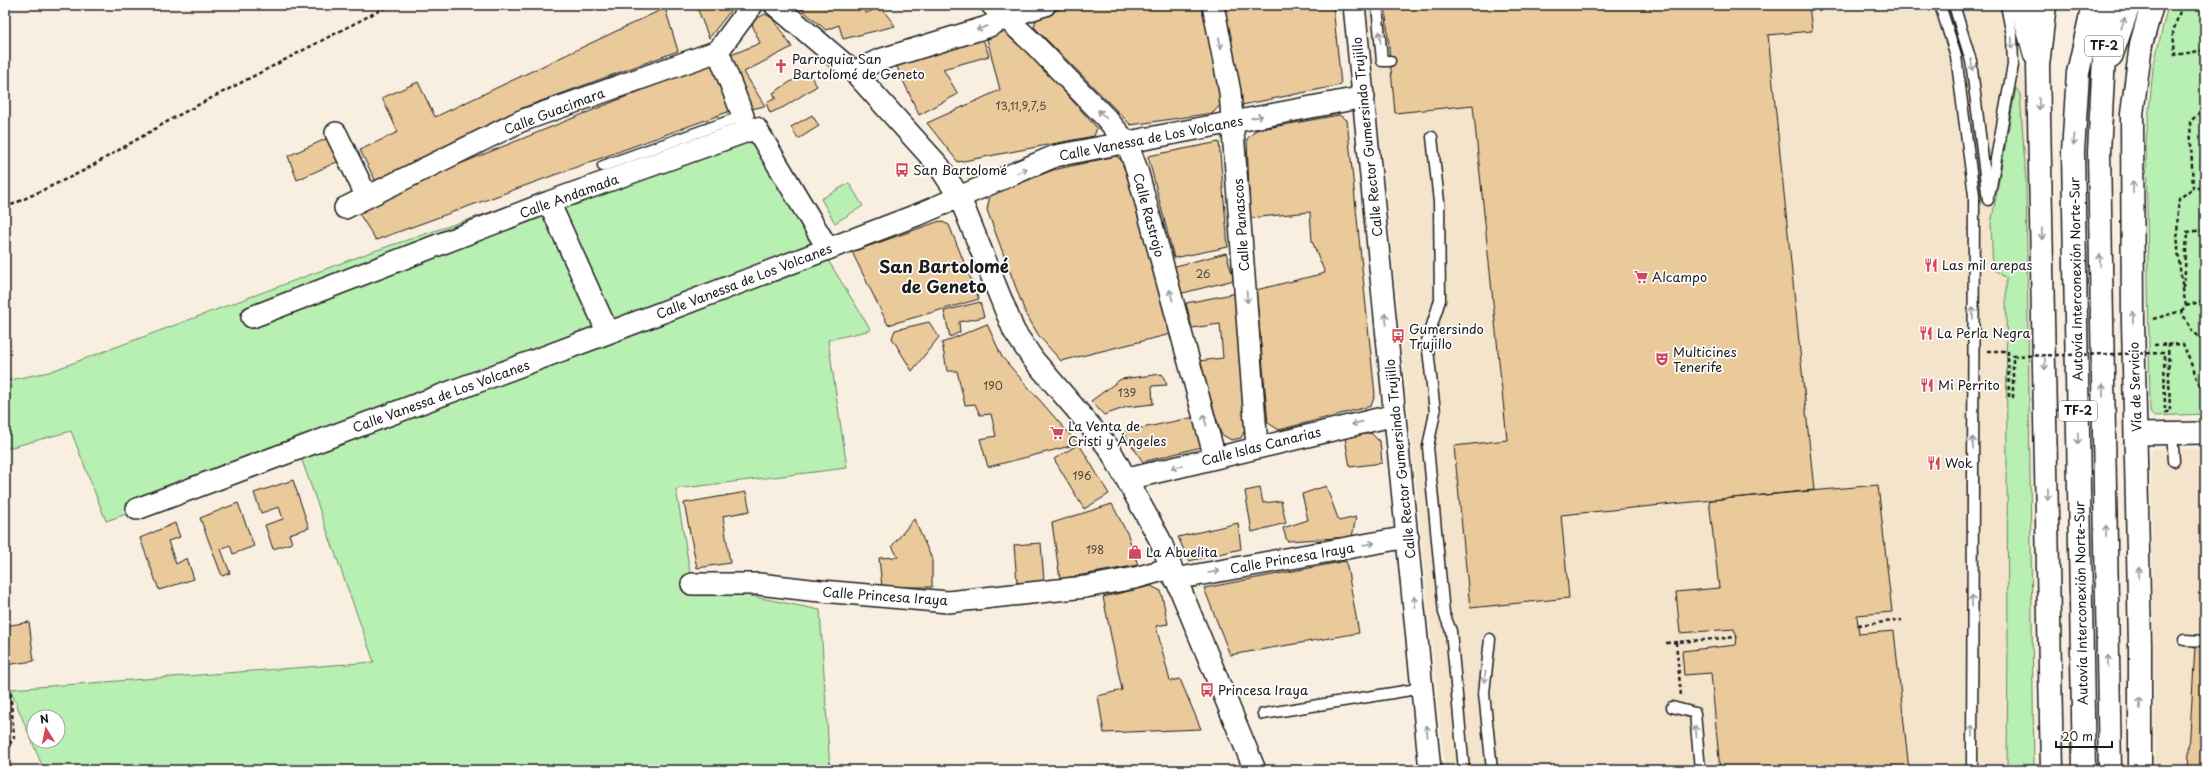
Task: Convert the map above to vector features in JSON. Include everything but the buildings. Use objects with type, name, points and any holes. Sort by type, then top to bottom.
[{"type":"main road","points":[[2021,5],[2038,65]]},
{"type":"main road","points":[[2045,5],[2038,65],[2053,748],[2052,770]]},
{"type":"main road","points":[[2078,73],[2080,5]]},
{"type":"main road","name":"Autovía Interconexión Norte-Sur","points":[[2084,770],[2073,152],[2078,73],[2093,5]]},
{"type":"main road","name":"Autovía Interconexión Norte-Sur","points":[[2109,5],[2106,19],[2102,87],[2099,183],[2110,770]]},
{"type":"main road","points":[[2102,87],[2129,5]]},
{"type":"main road","name":"Vía de Servicio","points":[[2140,770],[2140,645],[2133,321],[2132,114],[2141,44],[2152,5]]},
{"type":"street","points":[[743,116],[718,51],[752,5]]},
{"type":"street","points":[[775,5],[856,74],[939,166],[960,198],[1014,331],[1033,359],[1109,448],[1128,479],[1159,538],[1255,770]]},
{"type":"street","points":[[856,74],[862,68],[879,60],[987,27],[998,11],[1045,5]]},
{"type":"street","name":"Calle Panascos","points":[[1213,5],[1230,92],[1233,121],[1257,447]]},
{"type":"street","name":"Calle Rector Gumersindo Trujillo","points":[[1354,5],[1396,415],[1430,770]]},
{"type":"street","name":"Calle Rastrojo","points":[[998,11],[1040,50],[1128,143],[1137,170],[1215,458]]},
{"type":"street","name":"Calle Guacimara","points":[[345,208],[521,121],[718,51]]},
{"type":"street","name":"Calle Vanessa de Los Volcanes","points":[[137,509],[828,249],[960,198],[1055,156],[1364,97]]},
{"type":"street","name":"Calle Andamada","points":[[252,317],[550,202],[756,128],[828,249]]},
{"type":"street","points":[[336,133],[366,197]]},
{"type":"street","points":[[550,202],[608,333]]},
{"type":"street","name":"Calle Islas Canarias","points":[[1128,479],[1396,415]]},
{"type":"street","points":[[2136,434],[2205,433]]},
{"type":"street","name":"Calle Princesa Iraya","points":[[692,584],[759,584],[948,602],[1085,587],[1135,578],[1408,537]]},
{"type":"lane","points":[[1377,5],[1382,61],[1390,61]]},
{"type":"lane","points":[[1940,5],[1956,56],[1974,196],[1972,770]]},
{"type":"lane","points":[[1957,8],[1971,61],[1988,200],[2013,65],[2012,36],[2006,5]]},
{"type":"lane","points":[[603,166],[743,116]]},
{"type":"lane","points":[[1432,137],[1439,202],[1440,300],[1427,341],[1435,412],[1428,447],[1444,614],[1451,631],[1464,770]]},
{"type":"lane","points":[[2172,434],[2174,461]]},
{"type":"lane","points":[[1490,639],[1484,693],[1492,770]]},
{"type":"lane","points":[[2184,640],[2205,641]]},
{"type":"lane","points":[[1263,714],[1423,688]]},
{"type":"lane","points":[[1672,707],[1695,713],[1700,770]]},
{"type":"lane","points":[[2047,770],[2053,748]]},
{"type":"path","points":[[5,208],[83,171],[178,116],[390,5]]},
{"type":"path","points":[[2182,5],[2173,32],[2175,55],[2205,50]]},
{"type":"path","points":[[2193,188],[2190,122],[2205,107]]},
{"type":"path","points":[[2186,306],[2179,264],[2177,220],[2179,200],[2193,188],[2205,188]]},
{"type":"path","points":[[2184,295],[2187,232],[2205,230]]},
{"type":"path","points":[[2133,321],[2149,320],[2181,311],[2186,306],[2205,300]]},
{"type":"path","points":[[2181,311],[2191,329],[2205,343]]},
{"type":"path","points":[[1987,351],[2008,351],[2009,397],[2013,397],[2013,356],[2164,352],[2165,412],[2170,412],[2168,344],[2183,344],[2205,398]]},
{"type":"path","points":[[1858,625],[1902,620]]},
{"type":"path","points":[[1666,643],[1737,637]]},
{"type":"path","points":[[5,750],[14,738],[10,689]]},
{"type":"shaded area","points":[[1367,5],[2003,5],[2028,95],[2035,770],[1445,770]]},
{"type":"shaded area","points":[[2151,449],[2205,449],[2205,770],[2155,770]]},
{"type":"green space","points":[[2168,5],[2205,5],[2205,414],[2153,416],[2150,411],[2146,143],[2153,68]]},
{"type":"green space","points":[[2016,88],[2020,94],[2026,181],[2034,770],[2007,770],[2008,643],[2006,278],[1993,269],[1991,224]]},
{"type":"green space","points":[[746,127],[871,330],[828,340],[847,468],[676,489],[692,584],[820,610],[830,770],[44,770],[35,749],[66,749],[66,709],[26,709],[26,727],[10,689],[374,662],[300,455],[106,521],[71,431],[5,449],[5,381],[49,372],[371,252]]},
{"type":"green space","points":[[849,183],[863,206],[835,223],[821,199]]},
{"type":"place","name":"Parroquia San Bartolomé de Geneto","points":[[781,66]]},
{"type":"place","name":"San Bartolomé","points":[[902,170]]},
{"type":"place","name":"Las mil arepas","points":[[1931,265]]},
{"type":"place","name":"Alcampo","points":[[1641,277]]},
{"type":"place","name":"La Perla Negra","points":[[1926,333]]},
{"type":"place","name":"Gumersindo Trujillo","points":[[1398,336]]},
{"type":"place","name":"Multicines Tenerife","points":[[1662,359]]},
{"type":"place","name":"Mi Perrito","points":[[1927,385]]},
{"type":"place","name":"La Venta de Cristi y Ángeles","points":[[1057,433]]},
{"type":"place","name":"Wok","points":[[1934,463]]},
{"type":"place","name":"La Abuelita","points":[[1135,552]]},
{"type":"place","name":"Princesa Iraya","points":[[1207,690]]},
{"type":"district","name":"San Bartolomé de Geneto","points":[[944,277]]}]
